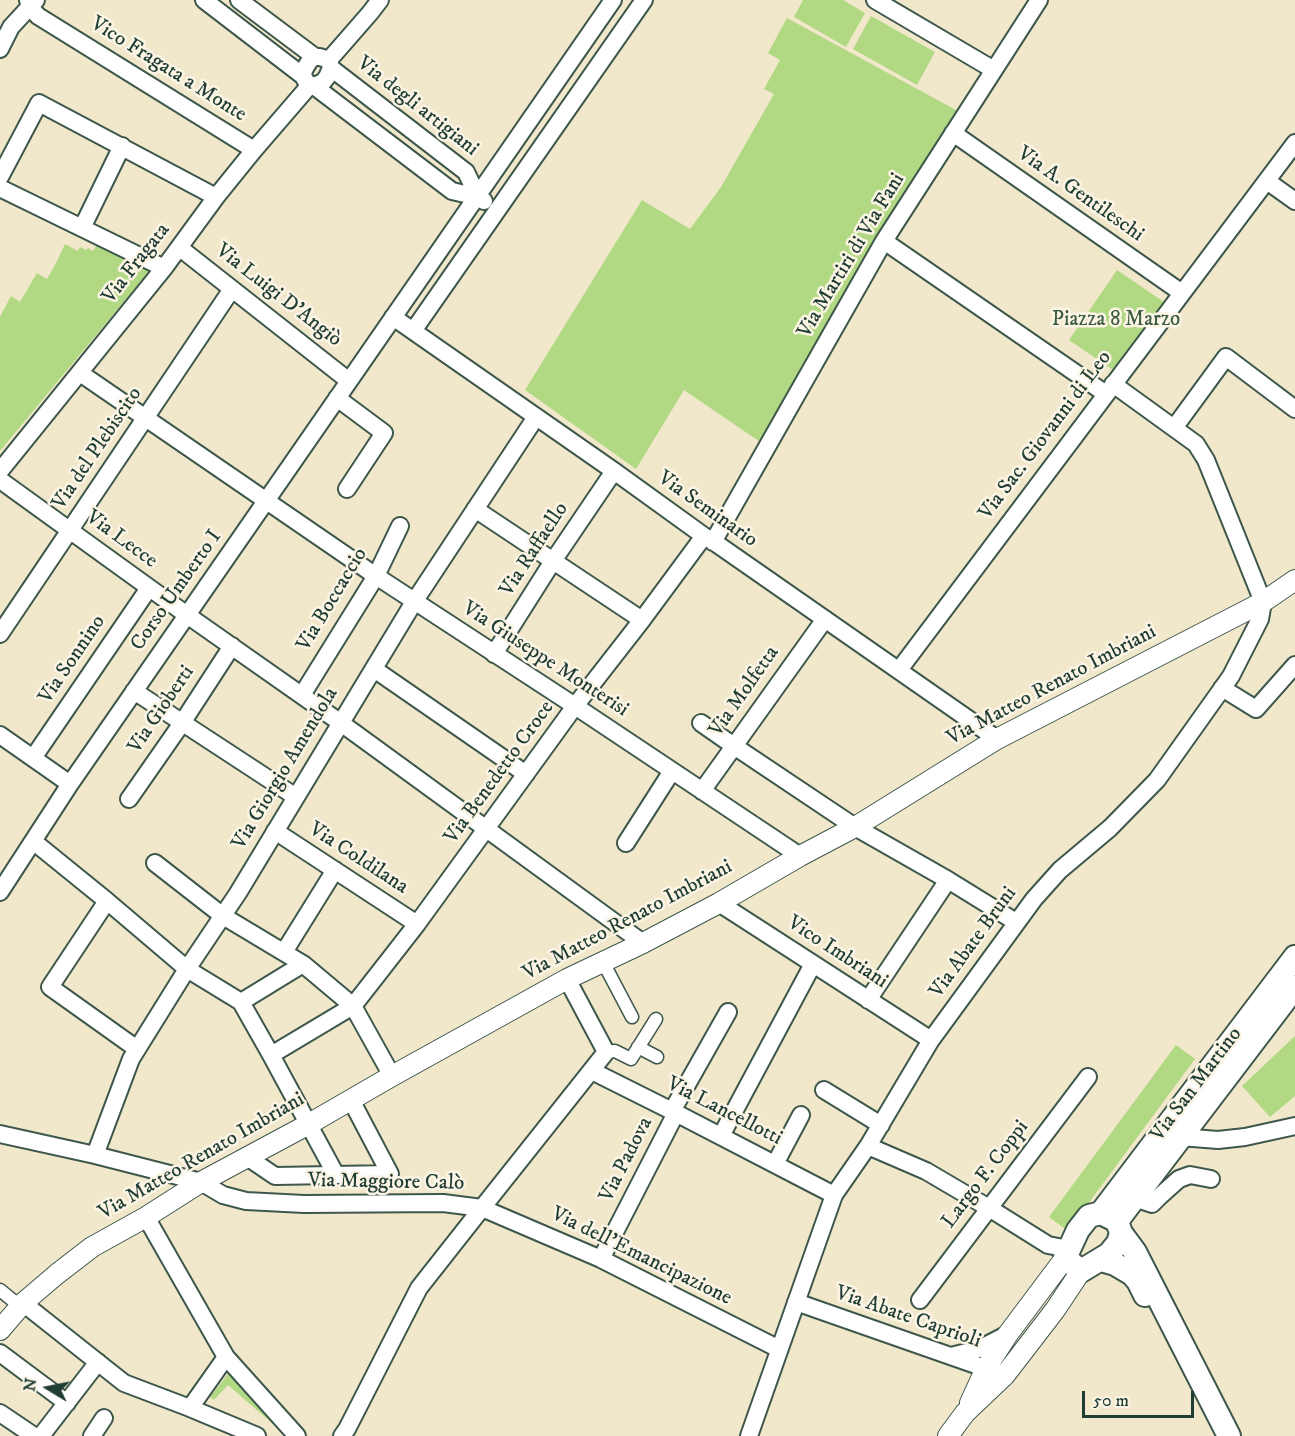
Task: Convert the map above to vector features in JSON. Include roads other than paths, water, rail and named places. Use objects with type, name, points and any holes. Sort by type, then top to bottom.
[{"type":"main road","name":"Via San Martino","points":[[1113,1222],[1295,957]]},
{"type":"main road","name":"Via San Martino","points":[[1113,1222],[1134,1198],[1295,987]]},
{"type":"main road","points":[[1215,1436],[1138,1281],[1115,1264],[1101,1260],[1071,1259],[1078,1230],[1089,1216],[1113,1222],[1135,1252],[1229,1436]]},
{"type":"main road","points":[[1101,1260],[1118,1243],[1113,1222]]},
{"type":"street","name":"Via degli artigiani","points":[[239,0],[325,62],[466,172],[478,197]]},
{"type":"street","points":[[325,62],[380,0]]},
{"type":"street","name":"Corso Umberto I","points":[[0,892],[70,784],[613,0]]},
{"type":"street","points":[[413,331],[644,0]]},
{"type":"street","points":[[875,0],[994,70]]},
{"type":"street","name":"Via Martiri di Via Fani","points":[[708,539],[884,241],[1039,0]]},
{"type":"street","points":[[206,1],[452,191],[478,197],[497,211]]},
{"type":"street","points":[[0,49],[11,27],[31,2]]},
{"type":"street","name":"Vico Fragata a Monte","points":[[31,2],[38,16],[254,150]]},
{"type":"street","points":[[581,48],[601,62]]},
{"type":"street","points":[[309,82],[307,64],[310,60],[325,62]]},
{"type":"street","points":[[309,82],[323,82],[327,77],[325,62]]},
{"type":"street","name":"Via Fragata","points":[[0,471],[180,248],[216,197],[309,82]]},
{"type":"street","points":[[0,177],[39,103],[216,197]]},
{"type":"street","name":"Via A. Gentileschi","points":[[953,134],[1182,293]]},
{"type":"street","name":"Via Sac. Giovanni di Leo","points":[[898,670],[1295,143]]},
{"type":"street","points":[[82,228],[122,146]]},
{"type":"street","points":[[1267,181],[1295,201]]},
{"type":"street","points":[[0,188],[164,268]]},
{"type":"street","points":[[884,241],[1196,444],[1206,460],[1263,603]]},
{"type":"street","name":"Via Luigi D'Angiò","points":[[180,248],[349,381]]},
{"type":"street","name":"Via del Plebiscito","points":[[0,634],[232,289]]},
{"type":"street","name":"Via Seminario","points":[[393,317],[997,739]]},
{"type":"street","points":[[1173,428],[1226,357],[1295,409]]},
{"type":"street","name":"Via Giuseppe Monterisi","points":[[80,373],[414,602],[800,856]]},
{"type":"street","points":[[337,398],[384,433],[347,489]]},
{"type":"street","name":"Via Giorgio Amendola","points":[[95,1155],[131,1059],[223,916],[414,602],[536,417]]},
{"type":"street","name":"Via Raffaello","points":[[494,654],[614,471]]},
{"type":"street","name":"Via Lecce","points":[[0,480],[644,943]]},
{"type":"street","points":[[476,509],[642,620]]},
{"type":"street","name":"Via Boccaccio","points":[[302,695],[376,576],[400,526]]},
{"type":"street","name":"Via Benedetto Croce","points":[[353,1006],[417,924],[575,706],[708,539]]},
{"type":"street","name":"Via Matteo Renato Imbriani","points":[[0,1330],[22,1305],[92,1247],[146,1217],[201,1182],[567,979],[644,943],[719,903],[855,826],[997,739],[1263,603],[1295,580]]},
{"type":"street","name":"Via Sonnino","points":[[33,758],[149,588]]},
{"type":"street","name":"Via Abate Bruni","points":[[749,1436],[834,1195],[868,1146],[931,1040],[1016,922],[1060,870],[1110,828],[1157,780],[1231,676],[1260,619],[1263,603]]},
{"type":"street","name":"Via Molfetta","points":[[702,791],[825,619]]},
{"type":"street","name":"Via Gioberti","points":[[129,799],[232,646]]},
{"type":"street","points":[[1222,687],[1256,709],[1295,665]]},
{"type":"street","points":[[374,669],[526,774]]},
{"type":"street","points":[[134,691],[296,797]]},
{"type":"street","points":[[701,723],[855,826],[1016,922]]},
{"type":"street","points":[[0,735],[70,784]]},
{"type":"street","points":[[626,843],[672,771]]},
{"type":"street","name":"Via Coldilana","points":[[275,831],[417,924]]},
{"type":"street","points":[[33,841],[187,969],[241,1002],[336,1175]]},
{"type":"street","points":[[155,863],[223,916],[303,964],[353,1006],[392,1076]]},
{"type":"street","points":[[284,952],[335,870]]},
{"type":"street","points":[[868,1000],[948,880]]},
{"type":"street","points":[[108,901],[50,987],[137,1049]]},
{"type":"street","name":"Vico Imbriani","points":[[719,903],[931,1040]]},
{"type":"street","points":[[603,962],[632,1017]]},
{"type":"street","points":[[241,1002],[303,964]]},
{"type":"street","points":[[721,1136],[813,964]]},
{"type":"street","points":[[567,979],[606,1052],[615,1051],[631,1059],[656,1019]]},
{"type":"street","points":[[271,1055],[353,1006]]},
{"type":"street","name":"Via Padova","points":[[601,1259],[674,1112],[728,1012]]},
{"type":"street","points":[[638,1047],[657,1057]]},
{"type":"street","name":"Via Maggiore Calò","points":[[0,1135],[95,1155],[201,1182],[223,1195],[246,1202],[443,1203],[482,1208],[606,1052]]},
{"type":"street","name":"Via Lancellotti","points":[[592,1071],[834,1195]]},
{"type":"street","name":"Largo F. Coppi","points":[[920,1300],[1088,1077]]},
{"type":"street","points":[[824,1090],[881,1125]]},
{"type":"street","points":[[247,1157],[275,1176],[390,1174],[351,1100]]},
{"type":"street","points":[[775,1164],[801,1115]]},
{"type":"street","points":[[1180,1137],[1218,1140],[1245,1137],[1295,1126]]},
{"type":"street","points":[[868,1146],[926,1171],[1071,1259]]},
{"type":"street","points":[[1134,1198],[1152,1204],[1179,1179],[1190,1175],[1211,1179]]},
{"type":"street","points":[[342,1436],[419,1288],[482,1208]]},
{"type":"street","name":"Via dell'Emancipazione","points":[[482,1208],[601,1259],[779,1349]]},
{"type":"street","points":[[146,1217],[223,1352],[297,1436]]},
{"type":"street","points":[[966,1413],[986,1368],[1008,1334],[1071,1259]]},
{"type":"street","points":[[948,1436],[966,1413],[1005,1375],[1055,1310],[1071,1259]]},
{"type":"street","points":[[0,1290],[124,1383],[257,1436]]},
{"type":"street","name":"Via Abate Caprioli","points":[[796,1302],[1005,1375]]},
{"type":"street","points":[[951,1356],[979,1349],[1008,1334]]},
{"type":"street","points":[[190,1408],[223,1352]]},
{"type":"street","points":[[0,1353],[67,1402]]},
{"type":"street","points":[[41,1436],[98,1362]]},
{"type":"street","points":[[0,1413],[34,1436]]},
{"type":"street","points":[[92,1436],[104,1418]]},
{"type":"park label","name":"Piazza 8 Marzo","points":[[1116,321]]}]
